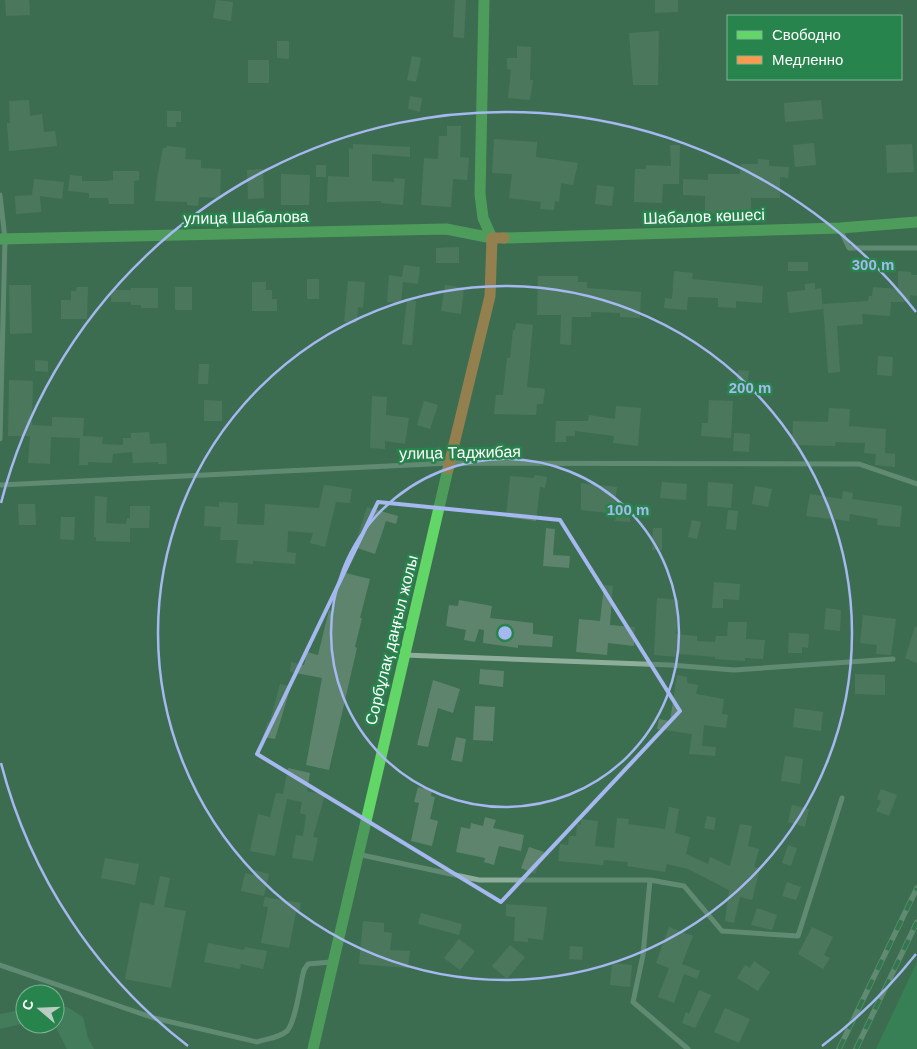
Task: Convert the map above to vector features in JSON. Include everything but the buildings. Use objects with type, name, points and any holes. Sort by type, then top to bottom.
[{"type":"main road","points":[[484,0],[480,194],[484,218],[492,238]]},
{"type":"main road","name":"Шабалов көшесі","points":[[492,238],[840,228],[917,222]]},
{"type":"main road","name":"улица Шабалова","points":[[2,239],[446,229],[463,230],[492,238]]},
{"type":"main road","name":"Сорбұлақ даңғыл жолы","points":[[313,1049],[403,655],[452,463],[490,296],[492,238]]},
{"type":"street","points":[[0,195],[2,239],[0,439]]},
{"type":"street","points":[[840,228],[849,248],[917,248]]},
{"type":"street","name":"улица Таджибая","points":[[0,485],[452,463],[858,464],[917,484]]},
{"type":"street","points":[[403,655],[670,665],[734,670],[893,659]]},
{"type":"street","points":[[357,854],[479,880],[650,880],[684,886],[722,931],[798,936],[842,798]]},
{"type":"street","points":[[650,880],[643,955],[633,1002],[688,1049]]},
{"type":"street","points":[[0,965],[154,1018],[257,1042],[274,1038],[287,1031],[292,1021],[304,970],[308,964],[332,962]]},
{"type":"highlighted area","points":[[378,502],[560,520],[680,711],[501,902],[257,754]]},
{"type":"shaded area","points":[[917,962],[917,1049],[876,1049]]},
{"type":"shaded area","points":[[65,1007],[83,1017],[88,1038],[94,1049],[67,1049],[59,1034],[65,1034]]},
{"type":"shaded area","points":[[15,1011],[15,1025],[0,1029],[0,1014]]},
{"type":"railway","points":[[839,1049],[917,888]]},
{"type":"railway","points":[[856,1049],[917,922]]},
{"type":"traffic: fast","points":[[484,0],[480,194],[483,218],[492,238]]},
{"type":"traffic: fast","points":[[504,238],[840,228],[917,222]]},
{"type":"traffic: fast","points":[[0,239],[446,229],[492,238]]},
{"type":"traffic: fast","points":[[313,1049],[448,469]]},
{"type":"traffic: slow","points":[[448,469],[490,296],[492,238],[504,238]]}]
